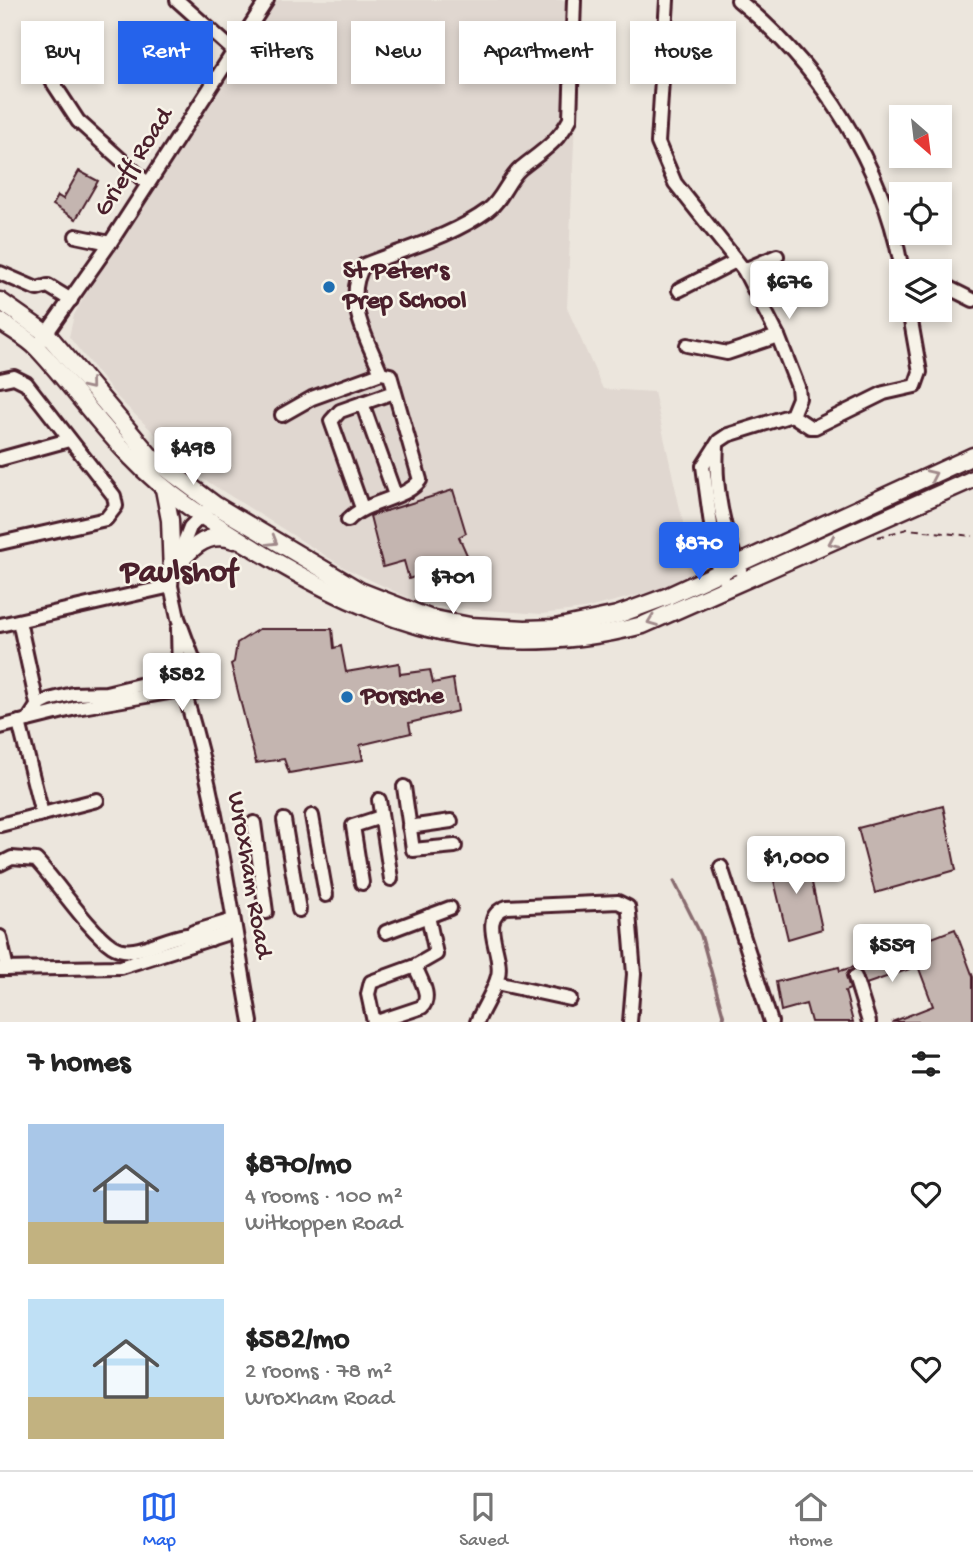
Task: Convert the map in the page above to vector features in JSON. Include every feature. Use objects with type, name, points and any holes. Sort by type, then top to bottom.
[{"type":"main road","points":[[0,302],[47,334],[151,457],[215,505],[359,592],[429,618],[470,626],[589,629]]},
{"type":"main road","points":[[0,321],[36,347],[131,458],[164,489],[200,516],[317,587],[387,617],[433,631],[488,640],[552,641],[618,623],[721,572],[973,456]]},
{"type":"main road","points":[[618,623],[643,625],[973,479]]},
{"type":"main road","points":[[164,489],[170,520],[172,579]]},
{"type":"main road","points":[[172,579],[187,552],[206,540],[228,538],[256,549]]},
{"type":"street","points":[[177,0],[227,45]]},
{"type":"street","name":"Grieff Road","points":[[253,21],[267,0]]},
{"type":"street","points":[[382,373],[356,305],[356,278],[364,265],[467,223],[489,209],[504,194],[516,174],[563,132],[570,119],[574,0]]},
{"type":"street","points":[[667,0],[658,143],[681,192],[740,265],[778,336],[799,387],[799,398],[792,415]]},
{"type":"street","points":[[737,0],[767,24],[799,58],[857,142],[892,223],[900,259]]},
{"type":"street","name":"Grieff Road","points":[[36,347],[110,243],[227,62]]},
{"type":"street","points":[[54,84],[78,121],[148,184]]},
{"type":"street","points":[[75,236],[110,243]]},
{"type":"street","points":[[679,290],[740,265],[777,256]]},
{"type":"street","points":[[0,273],[37,289],[48,286],[71,300]]},
{"type":"street","points":[[952,290],[973,300]]},
{"type":"street","points":[[729,589],[716,561],[705,494],[703,466],[717,444],[728,435],[750,426],[792,415],[816,427],[884,393],[915,386],[920,372],[911,322]]},
{"type":"street","points":[[687,345],[727,353],[778,336]]},
{"type":"street","points":[[282,415],[312,398],[382,373],[390,375],[421,474],[416,486],[362,508],[348,520]]},
{"type":"street","points":[[0,380],[14,377],[26,383],[114,496],[116,506],[106,519],[0,543]]},
{"type":"street","points":[[362,508],[331,425],[335,414],[394,391]]},
{"type":"street","points":[[362,403],[395,495]]},
{"type":"street","points":[[0,459],[69,440]]},
{"type":"street","points":[[717,444],[716,466],[725,527],[746,581]]},
{"type":"street","points":[[705,494],[720,493]]},
{"type":"street","points":[[183,691],[178,675],[178,618],[172,579],[190,527],[215,505]]},
{"type":"street","points":[[0,625],[172,579]]},
{"type":"street","points":[[0,727],[31,716],[199,690],[203,680],[178,618]]},
{"type":"street","points":[[19,621],[42,814]]},
{"type":"street","points":[[31,716],[66,696],[106,693],[178,675],[188,667],[197,669]]},
{"type":"street","name":"Wroxham Road","points":[[199,690],[199,737]]},
{"type":"street","name":"Wroxham Road","points":[[183,691],[199,737],[251,1022]]},
{"type":"street","points":[[404,787],[414,851],[455,846]]},
{"type":"street","points":[[0,825],[97,800]]},
{"type":"street","points":[[379,800],[391,879]]},
{"type":"street","points":[[312,816],[326,895]]},
{"type":"street","points":[[362,883],[353,826],[381,817]]},
{"type":"street","points":[[284,820],[299,910]]},
{"type":"street","points":[[409,827],[451,821]]},
{"type":"street","points":[[254,823],[266,912]]},
{"type":"street","points":[[0,864],[12,858],[36,860],[113,946],[132,950],[191,933],[234,926]]},
{"type":"street","points":[[721,867],[771,1022]]},
{"type":"street","points":[[477,1022],[496,983],[500,962],[491,923],[493,916],[501,909],[618,902],[628,907],[629,913],[634,974],[631,1022]]},
{"type":"street","points":[[386,932],[450,908]]},
{"type":"street","points":[[415,966],[427,996],[426,1003],[422,1007],[376,1022],[368,994],[371,982],[432,958],[436,951],[428,916]]},
{"type":"street","points":[[0,937],[3,969],[112,968],[211,939],[234,926]]},
{"type":"street","points":[[191,933],[211,939]]},
{"type":"street","points":[[855,977],[869,1022]]},
{"type":"street","points":[[496,983],[570,999]]},
{"type":"path","points":[[869,539],[908,529],[973,536]]},
{"type":"shaded area","name":"St Peter's Prep School","points":[[275,0],[580,0],[579,21],[459,21],[459,84],[576,84],[567,308],[603,389],[654,392],[694,572],[658,590],[584,609],[542,614],[426,606],[345,568],[197,475],[116,396],[69,337],[74,315],[102,266],[227,74],[227,84],[337,84],[337,21],[261,21]]},
{"type":"building","points":[[79,171],[98,181],[76,219],[53,205],[58,196],[63,199]]},
{"type":"building","points":[[453,490],[466,533],[459,537],[471,564],[431,580],[427,572],[409,579],[404,561],[383,567],[370,516]]},
{"type":"building","name":"Porsche","points":[[259,629],[332,629],[334,648],[341,646],[346,672],[399,663],[400,674],[430,670],[433,683],[453,679],[458,711],[409,723],[411,733],[360,745],[363,760],[289,773],[284,759],[256,763],[231,664],[234,662],[237,643]]},
{"type":"building","points":[[943,806],[956,870],[875,893],[858,828]]},
{"type":"building","points":[[806,855],[822,929],[788,939],[770,864]]},
{"type":"building","points":[[955,929],[973,977],[973,1022],[892,1022],[933,1006],[918,966],[866,984],[860,970],[849,971],[846,976],[850,989],[845,991],[853,1022],[811,1022],[806,1004],[781,1011],[776,982],[839,967],[840,971],[912,949],[911,946]]},
{"type":"waterway","points":[[674,881],[701,935],[725,1022]]},
{"type":"place","name":"St Peter's Prep School","points":[[329,287]]},
{"type":"place","name":"Porsche","points":[[347,697]]},
{"type":"district","name":"Paulshof","points":[[179,574]]}]
